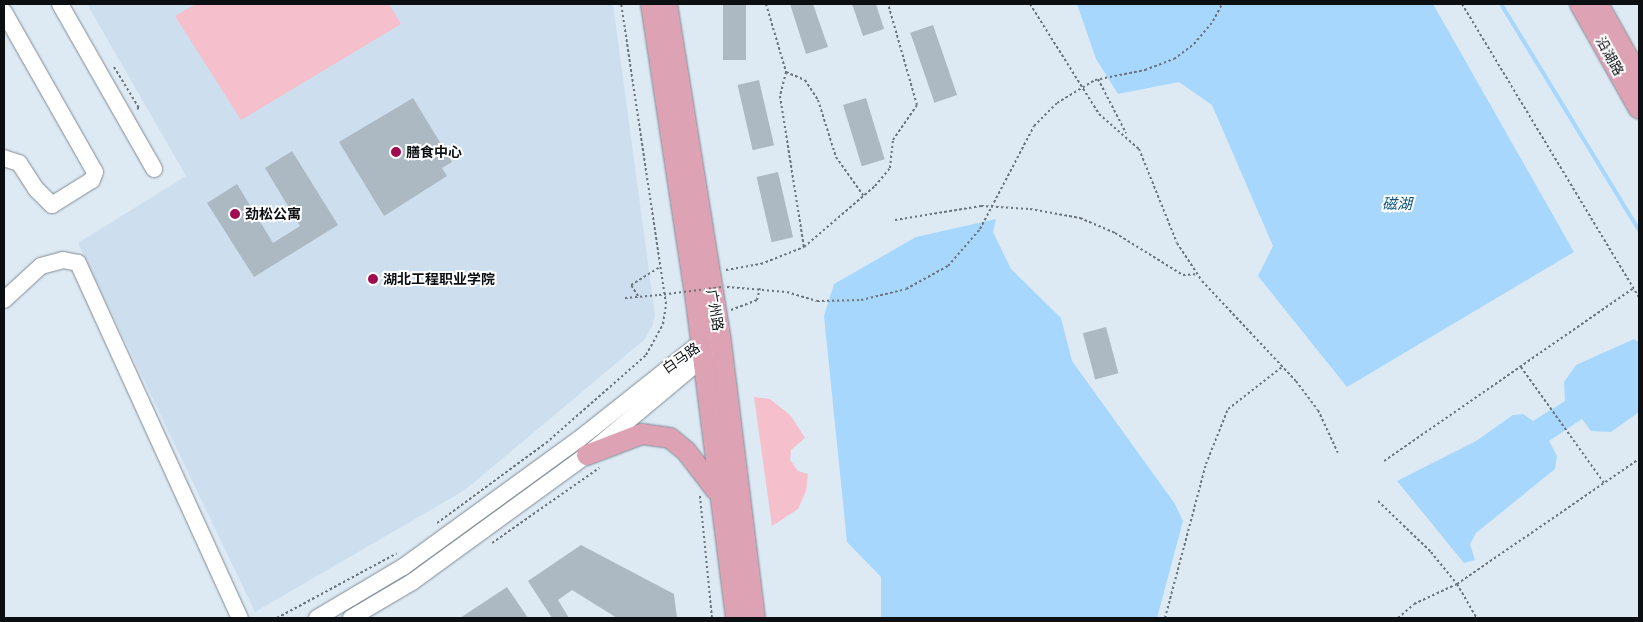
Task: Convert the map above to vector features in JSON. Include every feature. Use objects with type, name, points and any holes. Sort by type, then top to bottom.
[{"type":"main road","name":"广州路","points":[[651,4],[702,351],[708,491],[736,618]]},
{"type":"main road","name":"广州路","points":[[667,4],[721,342],[755,618]]},
{"type":"main road","name":"沿湖路","points":[[1580,4],[1639,109]]},
{"type":"main road","name":"沿湖路","points":[[1598,4],[1639,77]]},
{"type":"main road","points":[[593,462],[642,434],[670,438],[686,451],[708,491]]},
{"type":"street","points":[[60,4],[154,169]]},
{"type":"street","points":[[4,12],[95,172],[92,180],[52,204],[36,189],[19,163],[4,158]]},
{"type":"street","points":[[4,300],[42,266],[63,260],[78,264],[240,618]]},
{"type":"street","name":"白马路","points":[[317,618],[403,567],[702,351],[721,342]]},
{"type":"street","name":"白马路","points":[[351,618],[412,582],[593,462],[702,351]]},
{"type":"path","points":[[430,529],[546,443],[646,355],[663,324],[666,304],[621,4]]},
{"type":"path","points":[[766,4],[786,72],[780,96],[804,246]]},
{"type":"path","points":[[709,272],[761,264],[804,246],[863,195],[890,168],[893,140],[917,106],[888,4]]},
{"type":"path","points":[[1030,4],[1099,114],[1126,134],[1139,149],[1177,243],[1198,274],[1318,410],[1338,453]]},
{"type":"path","points":[[625,298],[723,287],[760,288],[817,301],[861,300],[906,289],[948,266],[980,229],[1034,126],[1057,103],[1098,79],[1145,70],[1174,59],[1194,44],[1213,21],[1222,4]]},
{"type":"path","points":[[1462,4],[1639,297]]},
{"type":"path","points":[[786,72],[805,80],[818,100],[836,157],[863,195]]},
{"type":"path","points":[[1098,79],[1126,134]]},
{"type":"path","points":[[895,220],[981,206],[1030,209],[1080,218],[1115,233],[1183,275],[1198,274]]},
{"type":"path","points":[[638,296],[631,284],[660,267]]},
{"type":"path","points":[[728,311],[757,300],[760,288]]},
{"type":"path","points":[[1384,461],[1634,288]]},
{"type":"path","points":[[1521,366],[1604,483]]},
{"type":"path","points":[[1165,618],[1206,464],[1228,408],[1282,367]]},
{"type":"path","points":[[1398,618],[1414,604],[1457,584],[1639,459]]},
{"type":"path","points":[[488,545],[593,462]]},
{"type":"path","points":[[708,491],[712,618]]},
{"type":"path","points":[[1378,501],[1431,552],[1457,584],[1477,618]]},
{"type":"path","points":[[277,618],[398,552]]},
{"type":"shaded area","name":"湖北工程职业学院","points":[[87,4],[613,4],[655,315],[653,325],[644,340],[465,490],[255,612],[78,243],[186,176]]},
{"type":"shaded area","points":[[196,4],[389,4],[401,24],[241,120],[175,16]]},
{"type":"shaded area","points":[[754,397],[770,399],[791,416],[805,438],[791,450],[790,460],[798,471],[808,474],[806,491],[798,509],[772,526]]},
{"type":"water","name":"磁湖","points":[[1077,4],[1433,4],[1574,252],[1347,387],[1258,276],[1273,246],[1212,105],[1179,82],[1118,94],[1096,59]]},
{"type":"water","points":[[996,219],[993,232],[1011,269],[1061,318],[1072,361],[1175,504],[1183,521],[1157,618],[881,618],[881,577],[847,542],[824,316],[834,284],[916,237]]},
{"type":"water","points":[[1634,339],[1639,343],[1639,412],[1611,432],[1591,431],[1582,419],[1549,441],[1557,456],[1555,469],[1476,533],[1470,544],[1475,560],[1464,563],[1397,481],[1476,441],[1513,415],[1523,414],[1533,421],[1565,401],[1564,382],[1576,365]]},
{"type":"building","points":[[723,4],[746,4],[746,60],[723,60]]},
{"type":"building","points":[[790,4],[813,4],[828,47],[806,54]]},
{"type":"building","points":[[852,4],[876,4],[884,29],[863,36]]},
{"type":"building","points":[[933,25],[957,95],[934,103],[910,33]]},
{"type":"building","points":[[759,80],[774,145],[753,150],[738,85]]},
{"type":"building","name":"膳食中心","points":[[413,98],[452,162],[442,168],[447,176],[384,216],[339,142]]},
{"type":"building","points":[[866,98],[885,159],[862,166],[843,105]]},
{"type":"building","name":"劲松公寓","points":[[292,151],[338,225],[254,277],[207,203],[237,184],[273,243],[300,226],[265,168]]},
{"type":"building","points":[[778,172],[793,237],[772,242],[757,177]]},
{"type":"building","points":[[1106,327],[1118,373],[1095,380],[1083,333]]},
{"type":"building","points":[[581,545],[674,594],[677,618],[617,618],[572,590],[558,600],[569,618],[552,618],[528,581]]},
{"type":"building","points":[[507,587],[528,618],[460,618]]},
{"type":"waterway","points":[[1501,4],[1639,230]]},
{"type":"place","name":"膳食中心","points":[[396,152]]},
{"type":"place","name":"劲松公寓","points":[[235,214]]},
{"type":"place","name":"湖北工程职业学院","points":[[373,279]]}]
